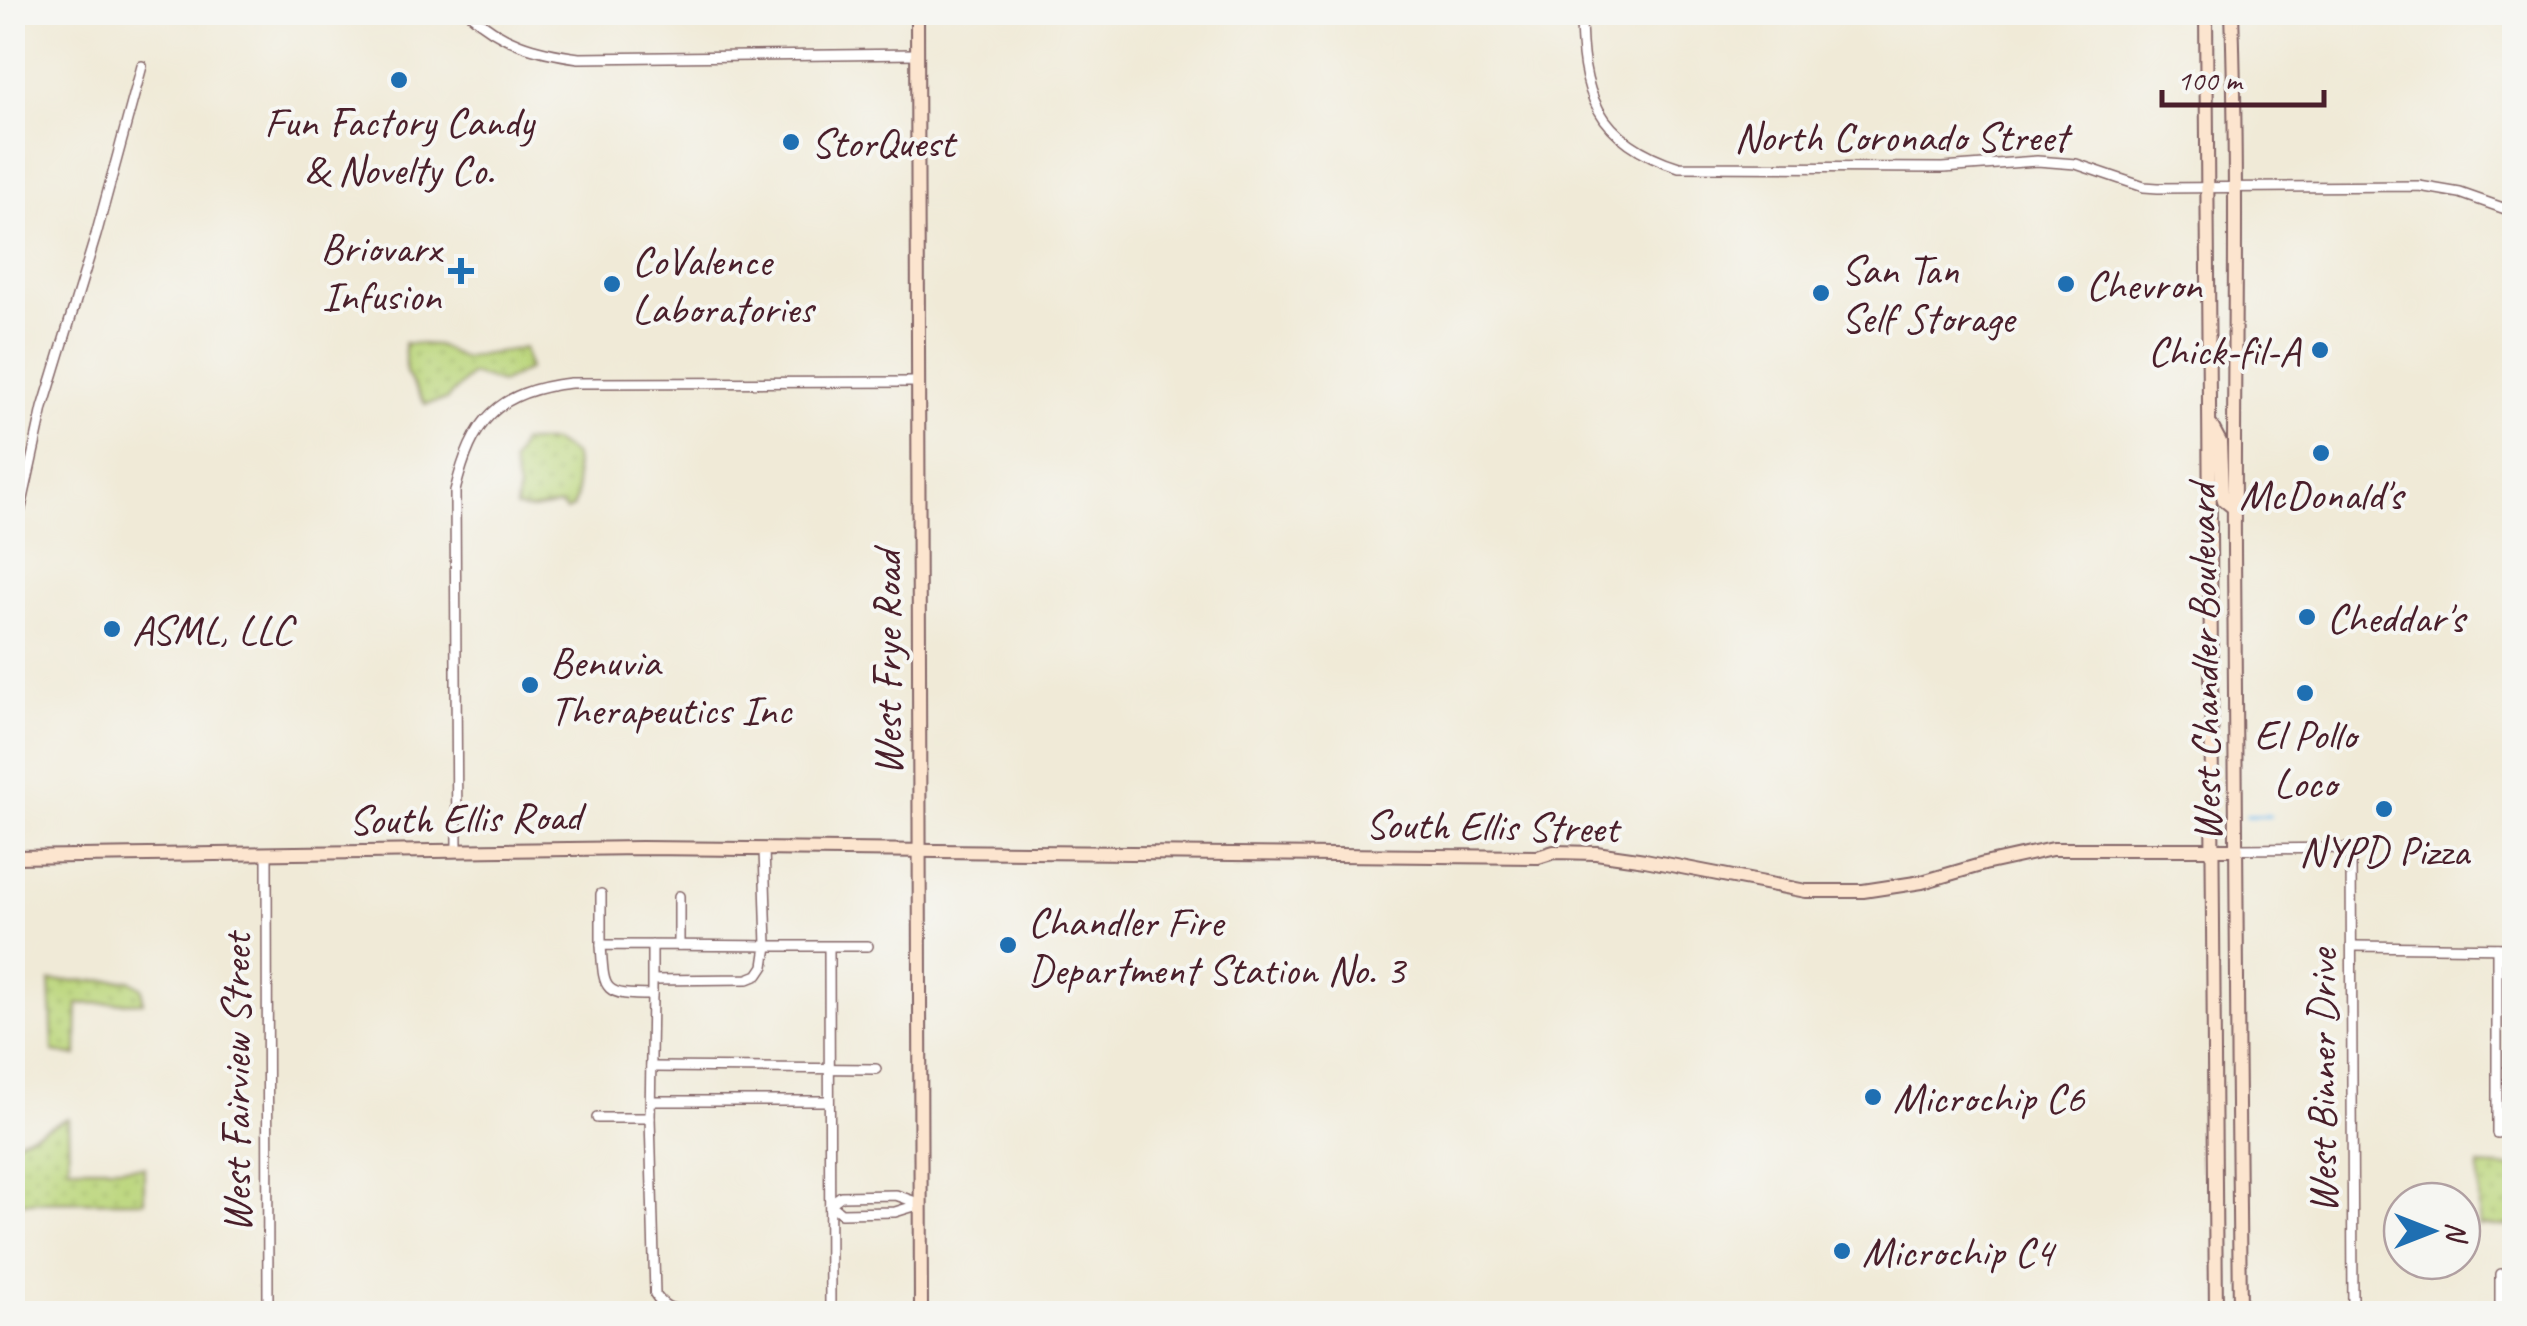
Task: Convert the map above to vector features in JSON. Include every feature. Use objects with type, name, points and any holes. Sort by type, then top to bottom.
[{"type":"street","points":[[468,12],[500,36],[538,52],[579,58],[917,54]]},
{"type":"street","name":"West Frye Road","points":[[917,12],[921,1314]]},
{"type":"street","name":"North Coronado Street","points":[[1581,12],[1583,68],[1600,112],[1636,148],[1686,168],[1943,168],[2037,161],[2076,164],[2144,187],[2419,186],[2460,193],[2514,212]]},
{"type":"street","name":"West Chandler Boulevard","points":[[2206,12],[2216,1314]]},
{"type":"street","name":"West Chandler Boulevard","points":[[2232,12],[2240,1314]]},
{"type":"street","points":[[12,549],[44,408],[142,66]]},
{"type":"street","points":[[457,849],[455,491],[465,453],[493,411],[542,386],[571,383],[918,382]]},
{"type":"street","points":[[2210,422],[2220,442],[2222,494],[2234,508]]},
{"type":"street","name":"South Ellis Street","points":[[919,851],[1538,857],[1554,852],[1596,853],[1806,891],[1863,891],[1922,882],[2052,850],[2237,848]]},
{"type":"street","name":"West Binner Drive","points":[[2237,848],[2351,848],[2354,1314]]},
{"type":"street","name":"South Ellis Road","points":[[12,857],[457,849],[919,851]]},
{"type":"street","points":[[652,980],[748,980],[758,975],[764,966],[767,946],[764,849]]},
{"type":"street","name":"West Fairview Street","points":[[267,852],[268,1314]]},
{"type":"street","points":[[601,894],[603,981],[611,990],[652,995]]},
{"type":"street","points":[[679,896],[679,945]]},
{"type":"street","points":[[601,945],[868,946]]},
{"type":"street","points":[[652,945],[650,1118],[655,1294],[662,1304],[683,1312],[830,1312],[829,947]]},
{"type":"street","points":[[2353,946],[2514,948]]},
{"type":"street","points":[[2496,948],[2496,1133]]},
{"type":"street","points":[[651,1067],[876,1069]]},
{"type":"street","points":[[651,1102],[830,1102]]},
{"type":"street","points":[[596,1118],[650,1118]]},
{"type":"street","points":[[830,1204],[841,1196],[896,1195],[920,1204]]},
{"type":"street","points":[[830,1204],[841,1212],[895,1212],[920,1204]]},
{"type":"street","points":[[2500,1274],[2500,1314]]},
{"type":"green space","points":[[404,343],[437,345],[462,358],[524,348],[529,369],[501,383],[471,374],[446,400],[425,404],[406,373]]},
{"type":"green space","points":[[522,442],[553,442],[574,455],[577,496],[573,508],[516,508],[518,490],[512,463]]},
{"type":"green space","points":[[130,980],[142,988],[143,1002],[78,1004],[77,1056],[53,1052],[50,981]]},
{"type":"green space","points":[[68,1118],[69,1167],[144,1167],[144,1201],[16,1202],[14,1142]]},
{"type":"green space","points":[[2479,1166],[2514,1168],[2514,1226],[2482,1226]]},
{"type":"waterway","points":[[2247,816],[2269,816]]},
{"type":"place","name":"Fun Factory Candy & Novelty Co.","points":[[399,80]]},
{"type":"place","name":"StorQuest","points":[[791,142]]},
{"type":"place","name":"Briovarx Infusion","points":[[461,271]]},
{"type":"place","name":"CoValence Laboratories","points":[[612,284]]},
{"type":"place","name":"Chevron","points":[[2066,284]]},
{"type":"place","name":"San Tan Self Storage","points":[[1821,293]]},
{"type":"place","name":"Chick-fil-A","points":[[2320,350]]},
{"type":"place","name":"McDonald's","points":[[2321,453]]},
{"type":"place","name":"Cheddar's","points":[[2307,617]]},
{"type":"place","name":"ASML, LLC","points":[[112,629]]},
{"type":"place","name":"Benuvia Therapeutics Inc","points":[[530,685]]},
{"type":"place","name":"El Pollo Loco","points":[[2305,693]]},
{"type":"place","name":"NYPD Pizza","points":[[2384,809]]},
{"type":"place","name":"Chandler Fire Department Station No. 3","points":[[1008,945]]},
{"type":"place","name":"Microchip C6","points":[[1873,1097]]},
{"type":"place","name":"Microchip C4","points":[[1842,1251]]}]
